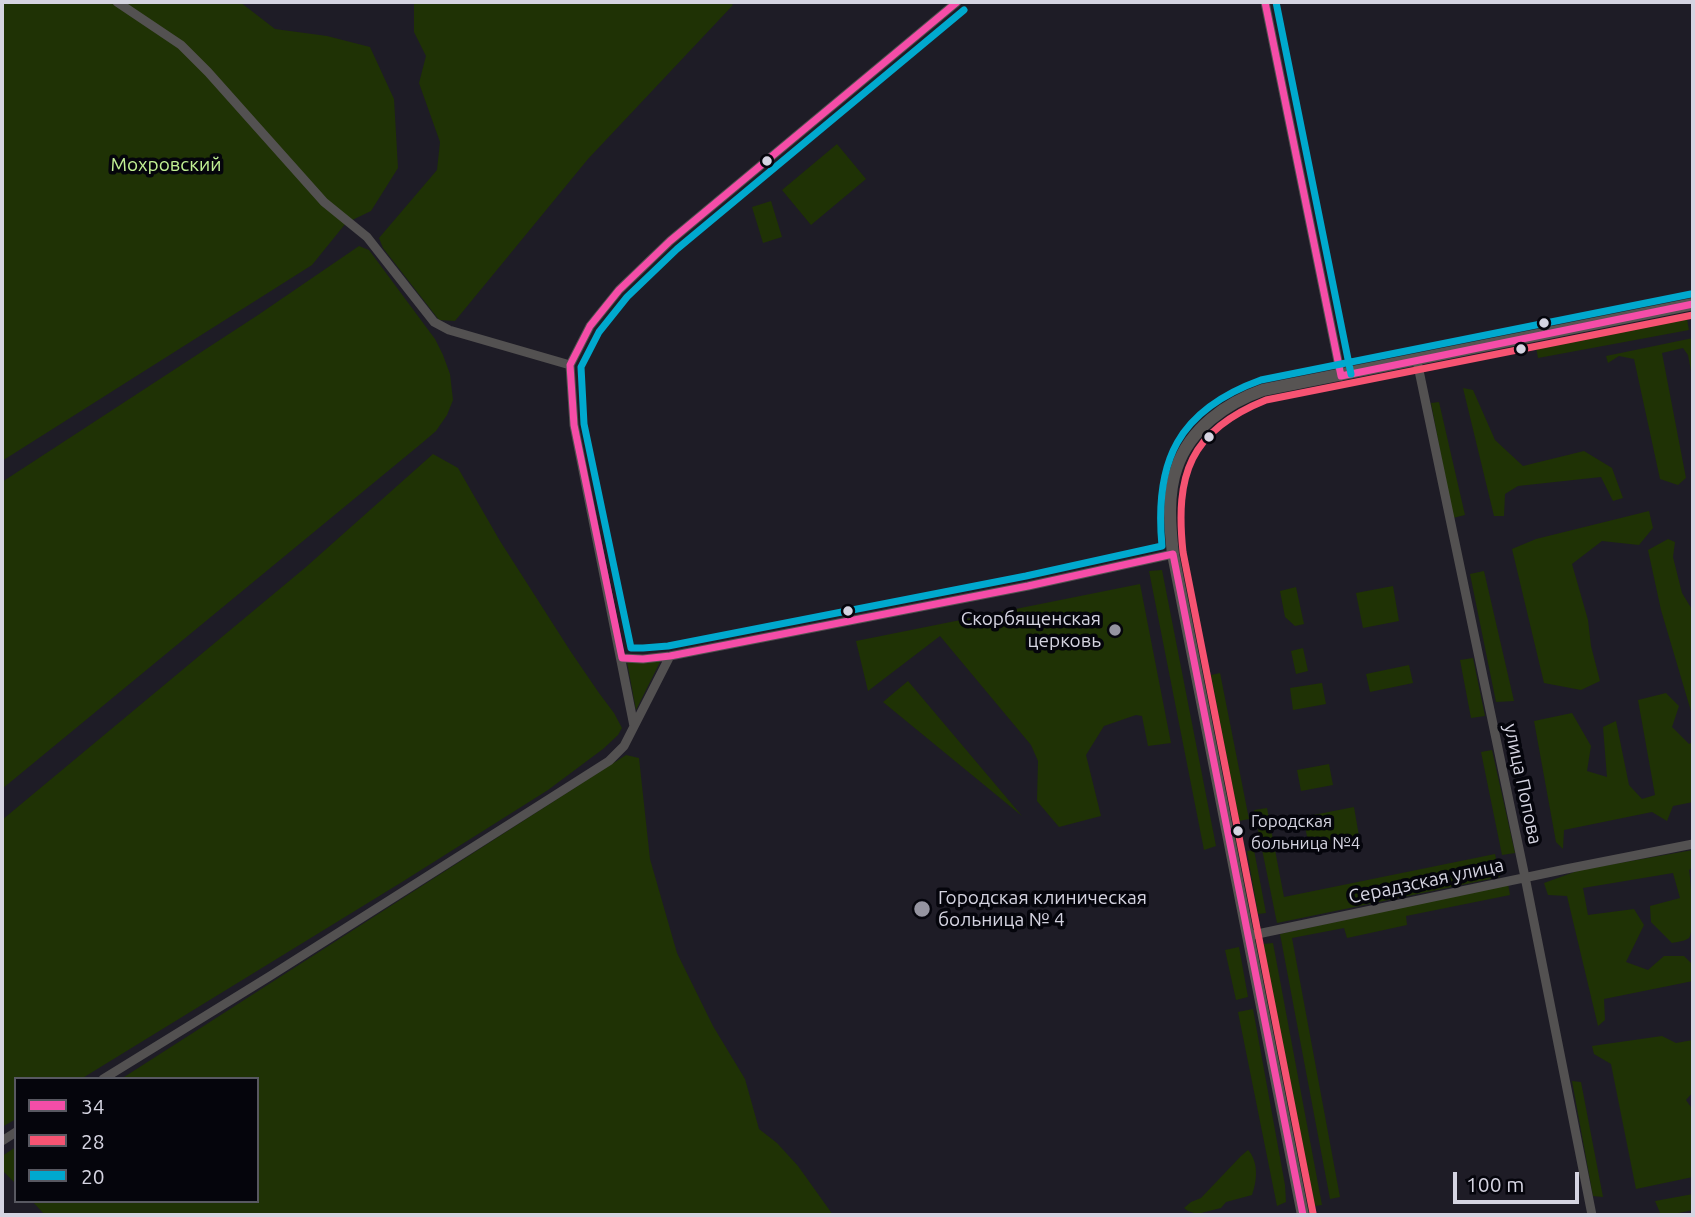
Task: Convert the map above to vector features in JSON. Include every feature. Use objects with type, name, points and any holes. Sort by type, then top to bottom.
[{"type":"main road","points":[[1303,1215],[1173,554],[1171,495],[1181,456],[1200,430],[1228,406],[1263,390],[1693,304]]},
{"type":"street","points":[[117,2],[181,45],[208,72],[324,202],[367,237],[435,322],[449,330],[570,365]]},
{"type":"street","points":[[634,726],[574,425],[570,365],[590,326],[619,290],[670,241],[957,2]]},
{"type":"street","points":[[1265,2],[1341,376]]},
{"type":"street","name":"улица Попова","points":[[1417,360],[1592,1215]]},
{"type":"street","points":[[622,658],[670,656],[1018,588],[1173,554]]},
{"type":"street","points":[[106,1077],[609,761],[624,746],[670,656]]},
{"type":"street","name":"Серадзская улица","points":[[1248,936],[1693,844]]},
{"type":"green space","name":"Мохровский","points":[[2,2],[240,2],[275,29],[327,36],[370,47],[394,99],[398,168],[371,211],[346,223],[312,265],[2,461]]},
{"type":"green space","points":[[414,2],[730,2],[733,5],[588,159],[455,321],[439,320],[383,248],[379,238],[437,170],[440,142],[419,83],[426,56],[414,32]]},
{"type":"green space","points":[[837,144],[866,179],[811,225],[782,190]]},
{"type":"green space","points":[[771,201],[782,237],[763,243],[752,207]]},
{"type":"green space","points":[[359,246],[369,250],[435,339],[450,374],[453,400],[447,415],[436,431],[422,443],[2,789],[2,482]]},
{"type":"green space","points":[[1687,319],[1689,330],[1538,358],[1536,347]]},
{"type":"green space","points":[[1693,338],[1693,382],[1688,355],[1683,348],[1662,353],[1686,478],[1678,485],[1660,479],[1634,359],[1619,356],[1608,363],[1606,356]]},
{"type":"green space","points":[[1463,388],[1473,390],[1495,440],[1523,466],[1584,451],[1612,468],[1623,498],[1613,501],[1601,477],[1518,486],[1505,494],[1504,516],[1494,516]]},
{"type":"green space","points":[[1439,402],[1465,515],[1453,518],[1431,403]]},
{"type":"green space","points":[[433,454],[458,468],[500,541],[622,728],[603,749],[548,790],[84,1077],[14,1077],[14,1120],[2,1127],[2,820],[306,567]]},
{"type":"green space","points":[[1649,511],[1653,528],[1639,545],[1602,541],[1572,564],[1588,620],[1600,681],[1581,690],[1544,683],[1512,549],[1536,539]]},
{"type":"green space","points":[[1668,539],[1675,542],[1673,557],[1682,593],[1693,611],[1693,718],[1661,610],[1648,550]]},
{"type":"green space","points":[[1162,570],[1216,846],[1204,850],[1149,571]]},
{"type":"green space","points":[[1484,571],[1514,701],[1496,702],[1470,574]]},
{"type":"green space","points":[[1140,584],[1171,743],[1148,746],[1142,716],[1136,715],[1104,726],[1086,755],[1101,816],[1059,827],[1037,801],[1038,761],[1031,745],[940,636],[868,691],[856,641]]},
{"type":"green space","points":[[1393,586],[1399,621],[1363,628],[1356,593]]},
{"type":"green space","points":[[1296,587],[1304,624],[1295,626],[1285,617],[1280,591]]},
{"type":"green space","points":[[1303,648],[1308,671],[1296,674],[1291,651]]},
{"type":"green space","points":[[1473,658],[1485,716],[1471,718],[1460,660]]},
{"type":"green space","points":[[661,660],[636,710],[627,662]]},
{"type":"green space","points":[[1409,665],[1413,683],[1370,692],[1366,674]]},
{"type":"green space","points":[[1220,673],[1249,819],[1239,821],[1211,675]]},
{"type":"green space","points":[[908,681],[1022,816],[883,702]]},
{"type":"green space","points":[[1322,683],[1326,704],[1293,710],[1290,688]]},
{"type":"green space","points":[[1666,693],[1679,706],[1672,727],[1689,744],[1693,742],[1693,802],[1673,806],[1667,821],[1652,812],[1564,830],[1563,849],[1556,842],[1534,721],[1572,713],[1591,746],[1587,771],[1607,777],[1603,727],[1616,721],[1629,785],[1642,799],[1655,795],[1638,700]]},
{"type":"green space","points":[[1492,750],[1515,853],[1502,855],[1481,752]]},
{"type":"green space","points":[[626,755],[639,758],[650,859],[677,953],[713,1026],[745,1079],[759,1129],[777,1143],[798,1166],[833,1215],[45,1215],[34,1203],[259,1203],[259,1077],[124,1077]]},
{"type":"green space","points":[[1329,764],[1333,785],[1301,791],[1297,770]]},
{"type":"green space","points":[[1354,807],[1360,842],[1310,851],[1303,817]]},
{"type":"green space","points":[[1267,808],[1284,897],[1495,854],[1500,877],[1277,923],[1254,810]]},
{"type":"green space","points":[[1254,850],[1266,913],[1258,914],[1247,851]]},
{"type":"green space","points":[[1693,850],[1693,867],[1689,870],[1692,926],[1689,938],[1685,940],[1672,943],[1651,922],[1650,906],[1680,898],[1673,873],[1583,888],[1588,915],[1634,909],[1644,925],[1626,962],[1648,970],[1664,956],[1684,956],[1693,965],[1693,981],[1604,999],[1605,1020],[1598,1026],[1567,896],[1548,895],[1544,883],[1580,870]]},
{"type":"green space","points":[[1508,884],[1510,895],[1406,916],[1407,925],[1347,938],[1344,928],[1292,938],[1340,1197],[1330,1199],[1280,934]]},
{"type":"green space","points":[[1273,943],[1322,1205],[1315,1206],[1263,944]]},
{"type":"green space","points":[[1239,947],[1248,997],[1236,1000],[1225,950]]},
{"type":"green space","points":[[1253,1009],[1285,1185],[1286,1202],[1277,1206],[1238,1012]]},
{"type":"green space","points":[[1662,1036],[1676,1043],[1693,1040],[1693,1092],[1686,1100],[1693,1110],[1693,1177],[1636,1189],[1611,1064],[1594,1054],[1592,1046]]},
{"type":"green space","points":[[1572,1081],[1581,1082],[1603,1197],[1593,1196]]},
{"type":"green space","points":[[14,1148],[14,1182],[2,1170],[2,1156]]},
{"type":"green space","points":[[1248,1150],[1254,1160],[1256,1172],[1252,1195],[1226,1202],[1221,1208],[1197,1214],[1184,1208],[1201,1198]]},
{"type":"green space","points":[[1693,1194],[1693,1210],[1669,1215],[1661,1215],[1655,1201]]},
{"type":"transit line","name":"34","points":[[957,2],[670,241],[619,290],[590,326],[570,365],[574,425],[622,658],[670,656],[1028,586],[1173,554],[1303,1215]]},
{"type":"transit line","name":"34","points":[[1265,2],[1341,376],[1693,304]]},
{"type":"transit line","name":"20","points":[[1276,2],[1351,374]]},
{"type":"transit line","name":"20","points":[[964,10],[677,249],[627,297],[599,332],[581,367],[584,424],[631,648],[668,646],[1026,576],[1162,546],[1162,488],[1177,442],[1191,423],[1209,407],[1233,392],[1261,380],[1691,294]]},
{"type":"transit line","name":"28","points":[[1313,1213],[1183,552],[1182,500],[1185,478],[1193,459],[1204,441],[1219,426],[1266,400],[1693,315]]},
{"type":"place","name":"Скорбященская церковь","points":[[1115,630]]},
{"type":"place","name":"Городская больница №4","points":[[1238,831]]},
{"type":"place","name":"Городская клиническая больница № 4","points":[[922,909]]}]
